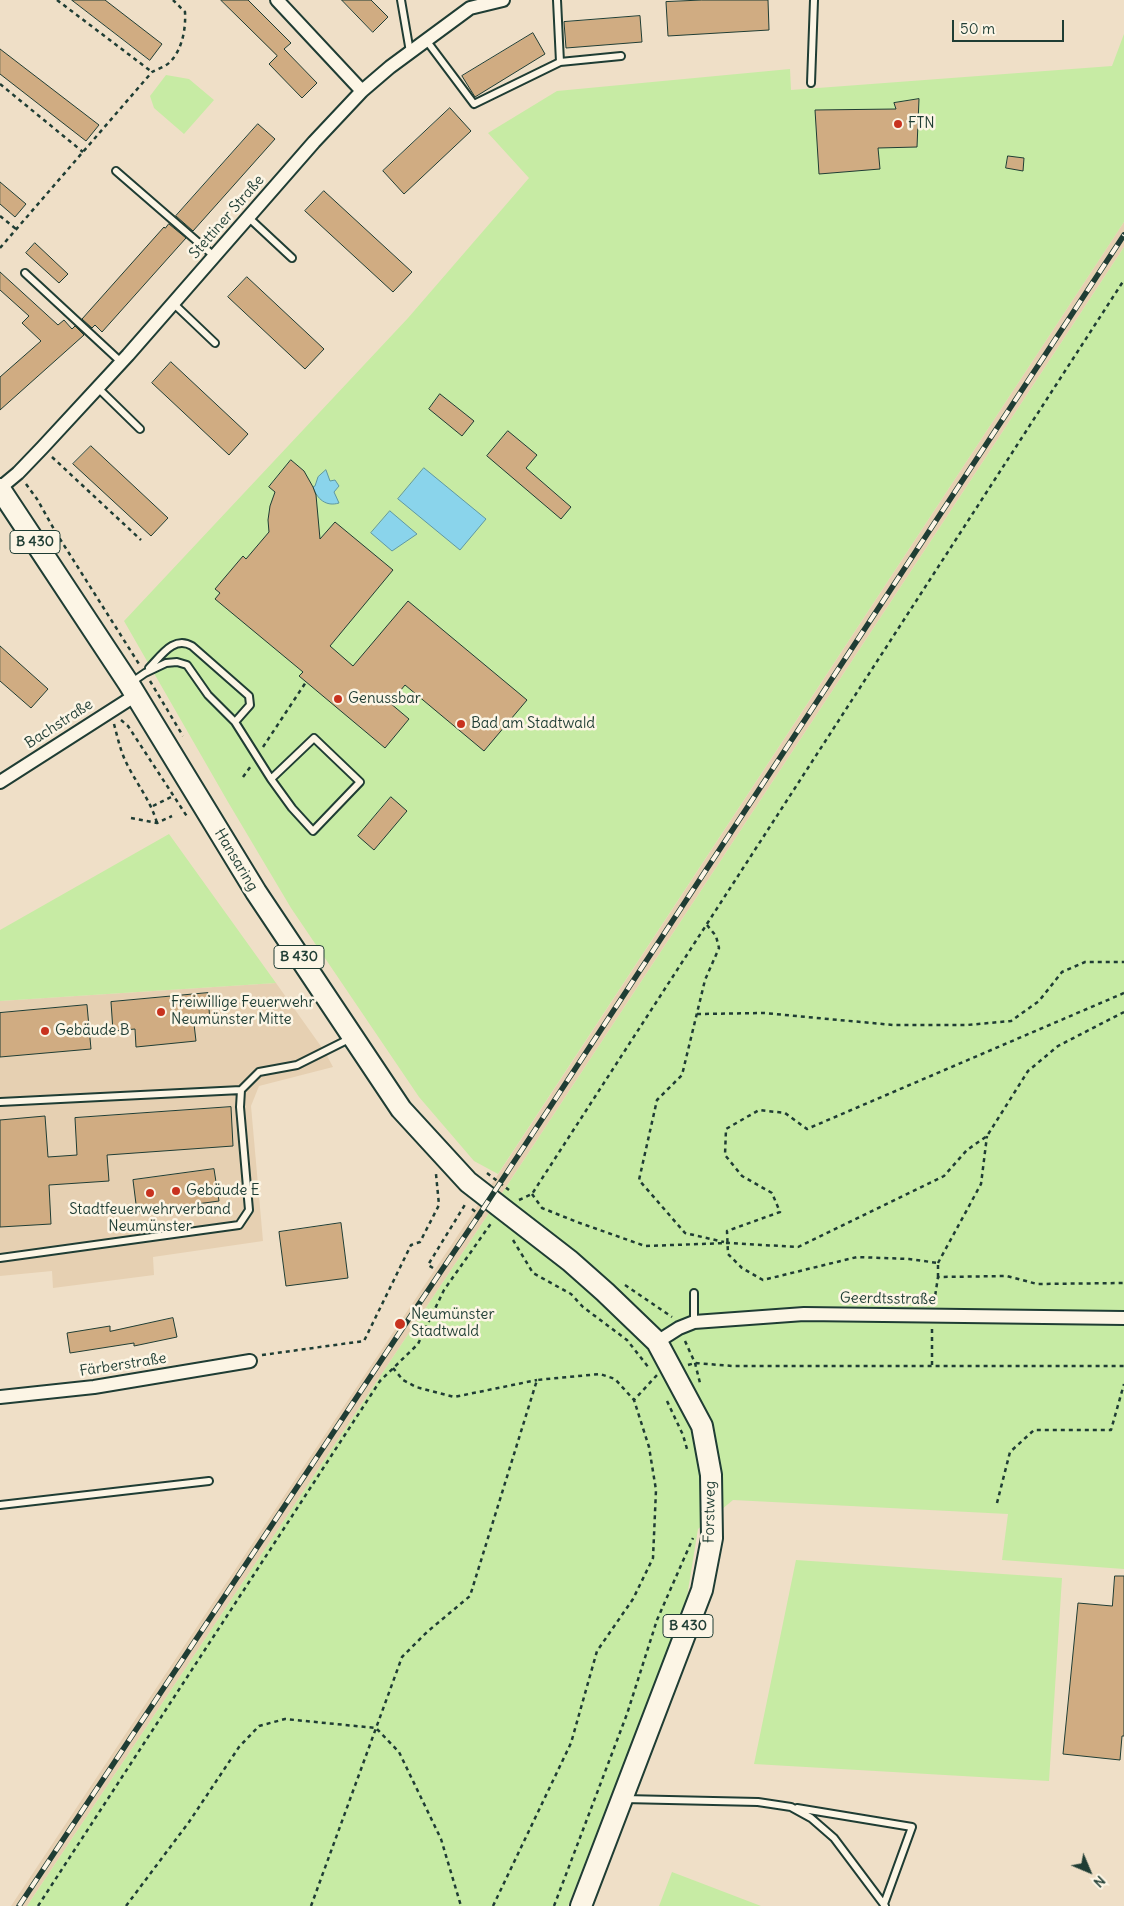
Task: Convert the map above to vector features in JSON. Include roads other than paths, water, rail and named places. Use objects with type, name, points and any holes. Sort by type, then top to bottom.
[{"type":"main road","name":"Hansaring","points":[[0,488],[136,684],[256,892],[401,1109],[468,1182],[497,1219]]},
{"type":"main road","name":"Forstweg","points":[[497,1219],[570,1261],[657,1342],[662,1377],[702,1426],[711,1475],[712,1538],[702,1590],[581,1906]]},
{"type":"street","points":[[276,0],[362,91]]},
{"type":"street","name":"Stettiner Straße","points":[[0,488],[18,473],[98,388],[314,142],[362,91],[410,52],[470,8],[503,0]]},
{"type":"street","name":"Bachstraße","points":[[0,782],[110,710],[136,684]]},
{"type":"street","name":"Geerdtsstraße","points":[[657,1342],[679,1328],[694,1322],[804,1314],[1124,1318]]},
{"type":"street","name":"Färberstraße","points":[[0,1397],[94,1387],[250,1361]]},
{"type":"lane","points":[[401,0],[410,52]]},
{"type":"lane","points":[[558,0],[560,62]]},
{"type":"lane","points":[[811,83],[814,0]]},
{"type":"lane","points":[[426,40],[474,104],[560,62],[621,56]]},
{"type":"lane","points":[[116,171],[214,256]]},
{"type":"lane","points":[[248,217],[292,258]]},
{"type":"lane","points":[[24,273],[121,362]]},
{"type":"lane","points":[[173,303],[215,343]]},
{"type":"lane","points":[[98,388],[140,429]]},
{"type":"lane","points":[[136,684],[173,645],[183,641],[250,696],[250,705],[236,722]]},
{"type":"lane","points":[[136,684],[166,663],[182,663],[191,670],[208,694],[236,722],[271,779],[292,808],[313,831],[360,782],[314,738],[271,779]]},
{"type":"lane","points":[[0,1258],[239,1225],[249,1210],[240,1106],[241,1090],[259,1072],[297,1065],[353,1037]]},
{"type":"lane","points":[[0,1102],[241,1090]]},
{"type":"lane","points":[[694,1293],[694,1322]]},
{"type":"lane","points":[[0,1505],[210,1481]]},
{"type":"lane","points":[[623,1799],[758,1802],[912,1827],[884,1905]]},
{"type":"lane","points":[[791,1807],[811,1818],[834,1838],[884,1905]]},
{"type":"water","points":[[424,468],[486,519],[460,550],[398,499]]},
{"type":"water","points":[[326,470],[330,481],[335,480],[339,486],[334,492],[339,503],[326,503],[317,495],[313,487],[318,477]]},
{"type":"water","points":[[390,511],[417,534],[392,551],[371,533]]},
{"type":"railway","points":[[19,1906],[479,1215],[1124,235]]},
{"type":"place","name":"FTN","points":[[898,124]]},
{"type":"place","name":"Genussbar","points":[[338,699]]},
{"type":"place","name":"Bad am Stadtwald","points":[[461,724]]},
{"type":"place","name":"Freiwillige Feuerwehr Neumünster Mitte","points":[[161,1012]]},
{"type":"place","name":"Gebäude B","points":[[45,1031]]},
{"type":"place","name":"Gebäude E","points":[[176,1191]]},
{"type":"place","name":"Stadtfeuerwehrverband Neumünster","points":[[150,1193]]},
{"type":"place","name":"Neumünster Stadtwald","points":[[400,1324]]}]
